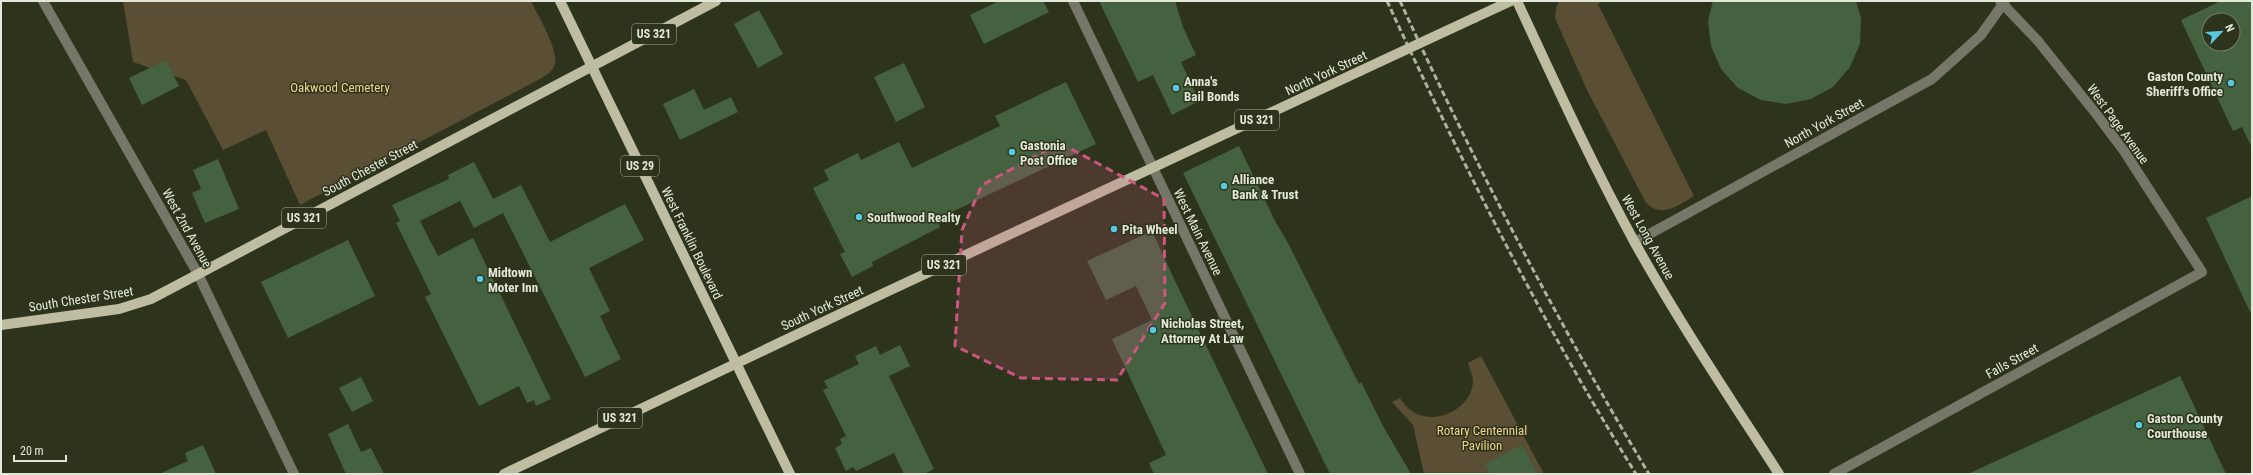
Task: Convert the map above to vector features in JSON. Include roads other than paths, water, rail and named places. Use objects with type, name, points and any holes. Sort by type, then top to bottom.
[{"type":"main road","name":"West Franklin Boulevard","points":[[560,1],[790,474]]},
{"type":"main road","name":"South Chester Street","points":[[1,325],[132,305],[151,299],[592,68],[716,1]]},
{"type":"main road","name":"North York Street","points":[[1153,168],[1511,1]]},
{"type":"main road","name":"West Long Avenue","points":[[1517,1],[1580,139],[1635,242],[1679,318],[1779,474]]},
{"type":"main road","name":"South York Street","points":[[504,474],[736,363],[1153,168]]},
{"type":"street","name":"West 2nd Avenue","points":[[43,1],[198,274],[294,474]]},
{"type":"street","name":"West Main Avenue","points":[[1072,1],[1300,474]]},
{"type":"street","name":"North York Street","points":[[1635,242],[1932,78],[1976,39],[2003,2]]},
{"type":"street","name":"West Page Avenue","points":[[2003,2],[2038,41],[2097,115],[2124,152],[2202,272]]},
{"type":"street","name":"Falls Street","points":[[1834,474],[2202,272]]},
{"type":"railway","points":[[1387,1],[1444,122],[1504,242],[1568,359],[1636,474]]},
{"type":"railway","points":[[1400,1],[1457,122],[1549,300],[1649,474]]},
{"type":"place","name":"Gaston County Sheriff's Office","points":[[2231,83]]},
{"type":"place","name":"Anna's Bail Bonds","points":[[1176,88]]},
{"type":"place","name":"Gastonia Post Office","points":[[1012,152]]},
{"type":"place","name":"Alliance Bank & Trust","points":[[1224,186]]},
{"type":"place","name":"Southwood Realty","points":[[859,217]]},
{"type":"place","name":"Pita Wheel","points":[[1114,229]]},
{"type":"place","name":"Midtown Moter Inn","points":[[480,279]]},
{"type":"place","name":"Nicholas Street, Attorney At Law","points":[[1153,330]]},
{"type":"place","name":"Gaston County Courthouse","points":[[2139,425]]},
{"type":"park label","name":"Oakwood Cemetery","points":[[340,87]]},
{"type":"park label","name":"Rotary Centennial Pavilion","points":[[1482,438]]}]
